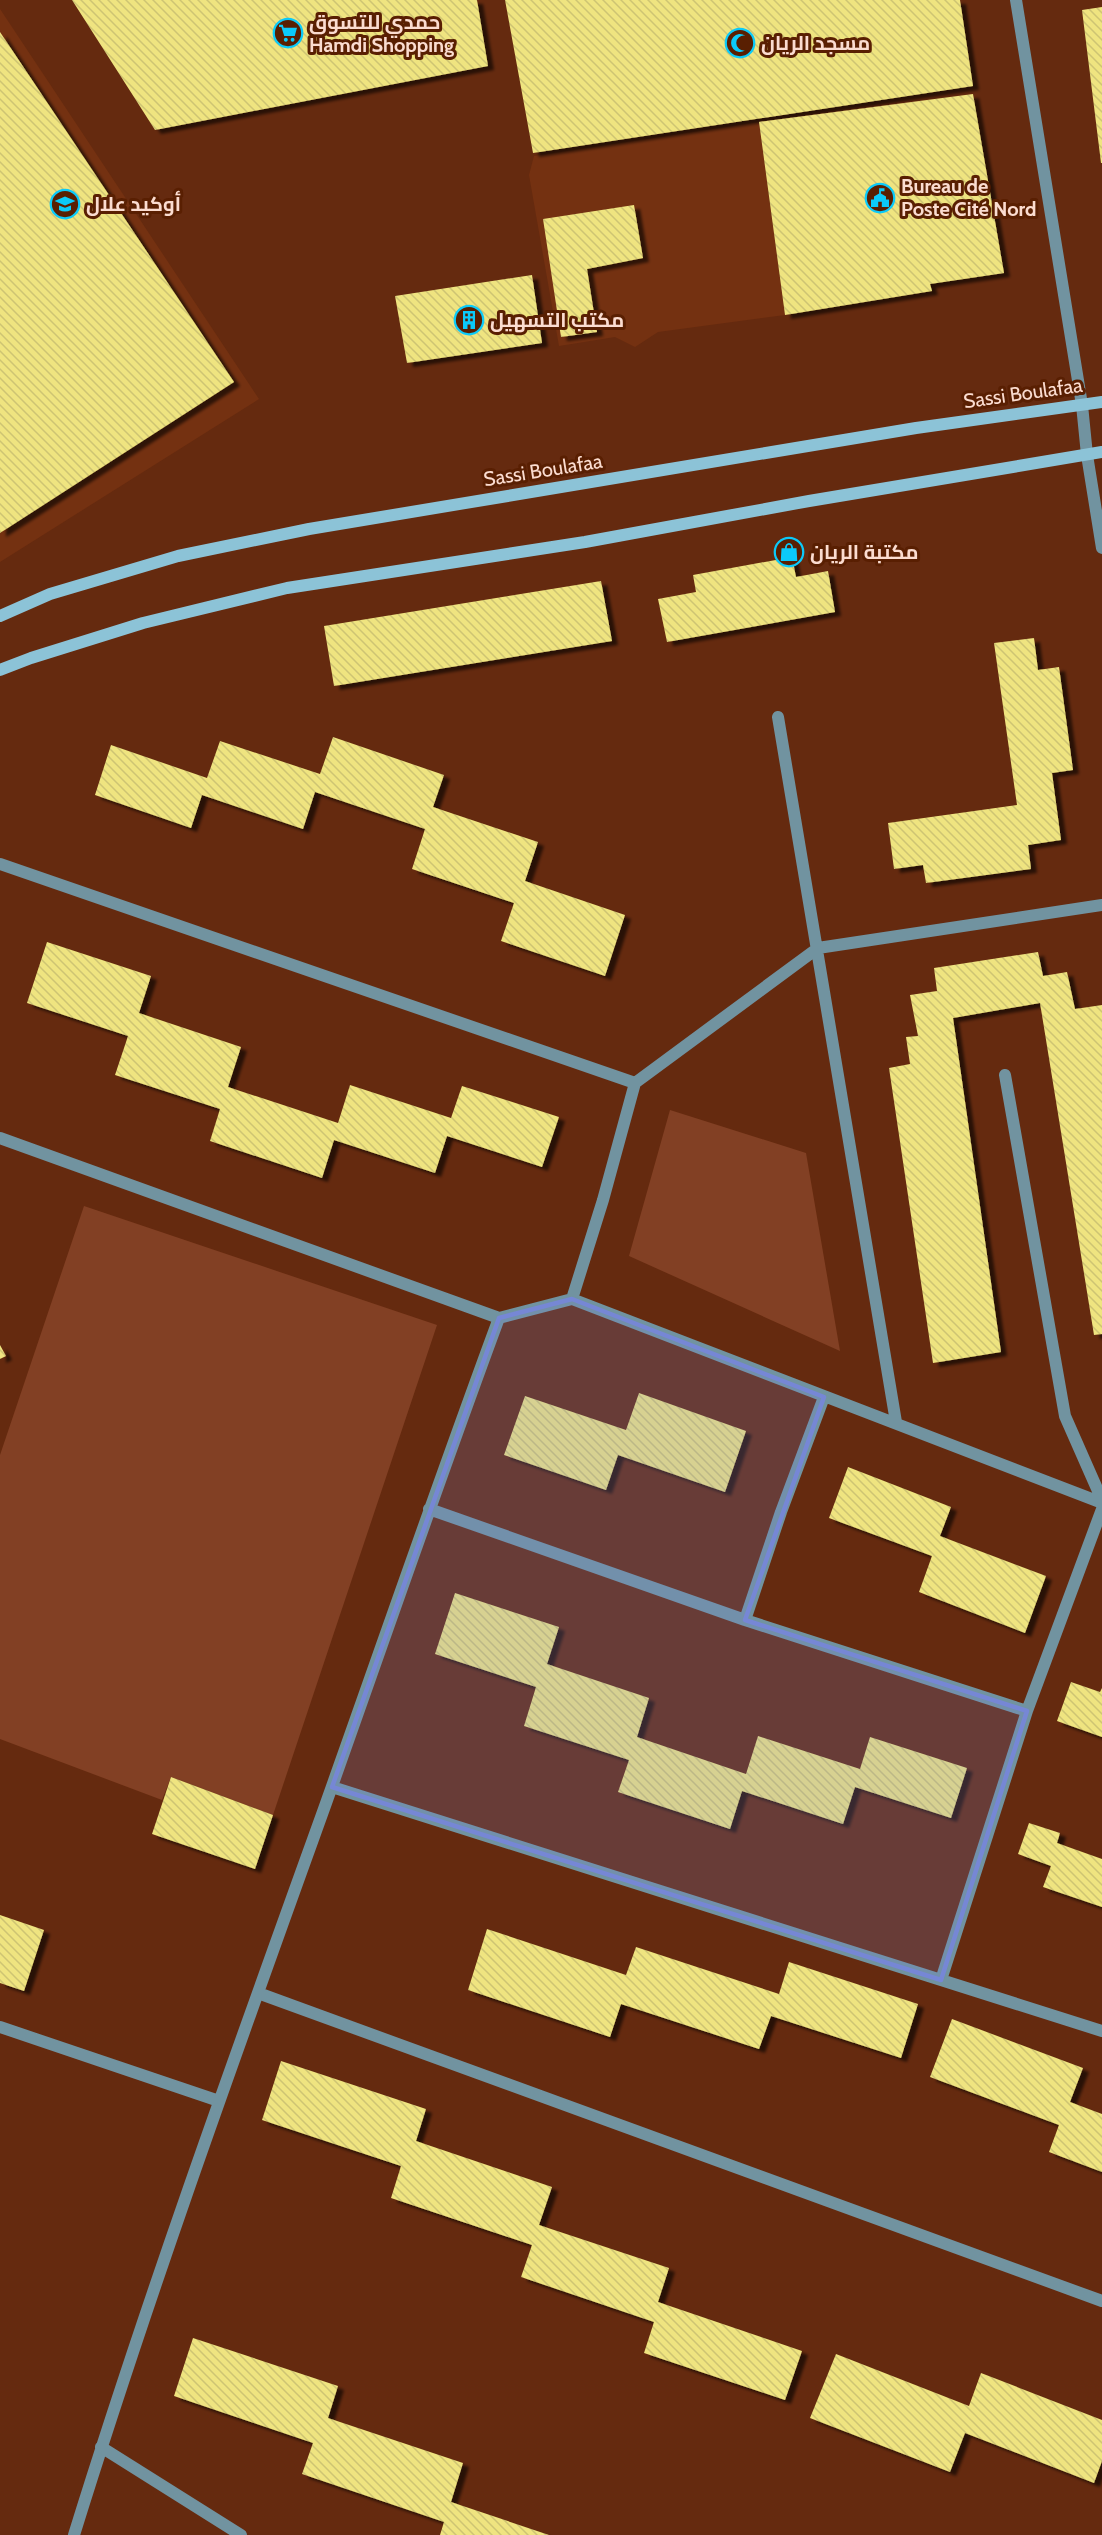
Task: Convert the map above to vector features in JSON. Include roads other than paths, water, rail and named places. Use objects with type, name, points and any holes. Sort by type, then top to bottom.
[{"type":"street","points":[[1016,0],[1082,405],[1087,455],[1102,548]]},
{"type":"street","name":"Sassi Boulafaa","points":[[0,616],[50,594],[178,556],[309,529],[916,428],[1102,402]]},
{"type":"street","points":[[0,670],[143,623],[287,588],[585,542],[809,501],[1102,452]]},
{"type":"street","points":[[778,717],[896,1422]]},
{"type":"street","points":[[0,864],[635,1083]]},
{"type":"street","points":[[572,1299],[603,1200],[635,1083],[818,948],[1102,905]]},
{"type":"street","points":[[1005,1075],[1065,1416],[1102,1502]]},
{"type":"street","points":[[0,1138],[499,1318],[572,1299],[1102,1502]]},
{"type":"street","points":[[74,2535],[101,2447],[219,2101],[499,1318]]},
{"type":"street","points":[[745,1620],[781,1512],[825,1397]]},
{"type":"street","points":[[429,1509],[745,1620],[1027,1711]]},
{"type":"street","points":[[941,1980],[1027,1711],[1102,1509]]},
{"type":"street","points":[[332,1787],[1102,2031]]},
{"type":"street","points":[[258,1993],[1102,2301]]},
{"type":"street","points":[[0,2027],[219,2101]]},
{"type":"street","points":[[101,2447],[241,2535]]},
{"type":"place","name":"حمدي للتسوق Hamdi Shopping","points":[[288,33]]},
{"type":"place","name":"مسجد الريان","points":[[740,43]]},
{"type":"place","name":"Bureau de Poste Cité Nord","points":[[880,198]]},
{"type":"place","name":"أوكيد علال","points":[[65,204]]},
{"type":"place","name":"مكتب التسهيل","points":[[469,320]]},
{"type":"place","name":"مكتبة الريان","points":[[789,552]]}]
